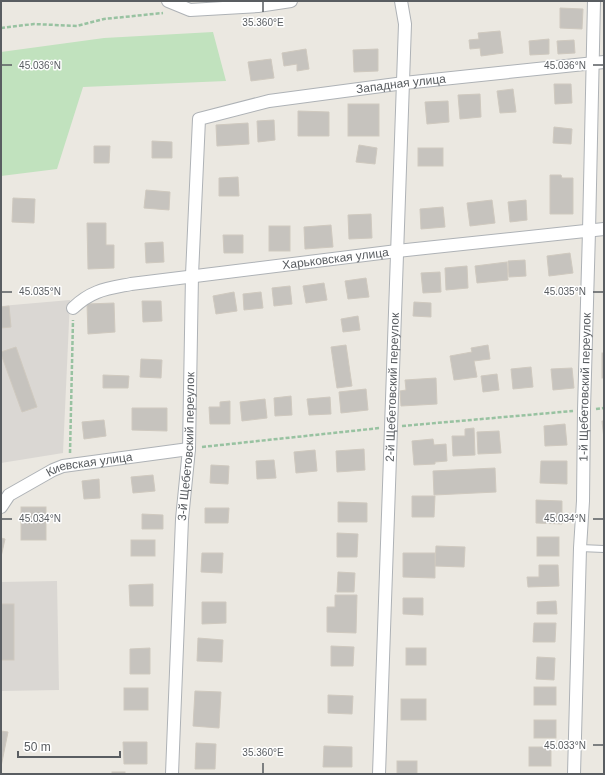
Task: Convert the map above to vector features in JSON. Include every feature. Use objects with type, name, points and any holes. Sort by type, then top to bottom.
[{"type":"street","points":[[167,7],[190,10],[258,6],[291,1]]},
{"type":"street","name":"2-й Щебетовский переулок","points":[[379,774],[404,83],[405,24],[401,1]]},
{"type":"street","name":"1-й Щебетовский переулок","points":[[574,774],[590,231],[598,62],[594,1]]},
{"type":"street","name":"Западная улица","points":[[200,119],[269,101],[404,83],[598,62]]},
{"type":"street","name":"3-й Щебетовский переулок","points":[[172,774],[182,519],[189,449],[192,275],[200,119]]},
{"type":"street","name":"Харьковская улица","points":[[73,308],[95,291],[192,275],[604,229]]},
{"type":"street","name":"Киевская улица","points":[[1,507],[8,495],[53,470],[70,465],[189,449]]},
{"type":"lane","points":[[580,548],[604,549]]},
{"type":"path","points":[[1,28],[34,24],[77,26],[104,19],[167,7]]},
{"type":"path","points":[[70,465],[73,308]]},
{"type":"shaded area","points":[[70,300],[63,453],[1,463],[1,306]]},
{"type":"shaded area","points":[[57,581],[59,690],[1,691],[1,582]]},
{"type":"green space","points":[[213,32],[226,81],[83,87],[57,169],[1,176],[1,52],[104,38]]},
{"type":"building","points":[[560,8],[583,9],[582,29],[560,28]]},
{"type":"building","points":[[500,31],[503,53],[481,56],[480,48],[470,49],[469,40],[479,39],[478,33]]},
{"type":"building","points":[[549,39],[549,54],[530,55],[529,41]]},
{"type":"building","points":[[574,40],[575,53],[558,54],[557,41]]},
{"type":"building","points":[[306,49],[309,69],[297,71],[297,64],[284,66],[282,53]]},
{"type":"building","points":[[378,49],[378,71],[354,72],[353,50]]},
{"type":"building","points":[[271,59],[274,78],[251,81],[248,62]]},
{"type":"building","points":[[554,84],[571,84],[572,103],[555,104]]},
{"type":"building","points":[[513,89],[516,112],[500,113],[497,91]]},
{"type":"building","points":[[480,94],[481,117],[460,119],[458,95]]},
{"type":"building","points":[[448,101],[449,122],[427,124],[425,102]]},
{"type":"building","points":[[348,104],[379,104],[379,136],[348,136]]},
{"type":"building","points":[[298,111],[329,112],[329,136],[298,136]]},
{"type":"building","points":[[274,120],[275,140],[258,142],[257,121]]},
{"type":"building","points":[[248,123],[249,144],[217,146],[216,125]]},
{"type":"building","points":[[554,127],[572,129],[571,144],[553,143]]},
{"type":"building","points":[[152,141],[172,142],[172,158],[152,158]]},
{"type":"building","points":[[359,145],[377,148],[375,164],[356,162]]},
{"type":"building","points":[[94,146],[110,146],[109,163],[94,163]]},
{"type":"building","points":[[418,148],[443,148],[443,166],[418,166]]},
{"type":"building","points":[[550,175],[561,175],[562,178],[573,178],[573,214],[550,214]]},
{"type":"building","points":[[238,177],[239,196],[219,196],[219,178]]},
{"type":"building","points":[[146,190],[170,192],[169,210],[144,208]]},
{"type":"building","points":[[13,198],[35,199],[34,223],[12,222]]},
{"type":"building","points":[[492,200],[495,223],[470,226],[467,203]]},
{"type":"building","points":[[526,200],[527,220],[510,222],[508,202]]},
{"type":"building","points":[[443,207],[445,227],[421,229],[420,209]]},
{"type":"building","points":[[371,214],[372,238],[349,239],[348,215]]},
{"type":"building","points":[[87,223],[106,223],[106,245],[114,245],[114,268],[88,269]]},
{"type":"building","points":[[331,225],[333,247],[305,249],[304,227]]},
{"type":"building","points":[[269,226],[290,226],[290,251],[269,251]]},
{"type":"building","points":[[223,235],[243,235],[243,253],[224,253]]},
{"type":"building","points":[[163,242],[164,262],[146,263],[145,243]]},
{"type":"building","points":[[570,253],[573,273],[549,276],[547,256]]},
{"type":"building","points":[[525,260],[526,276],[509,277],[508,261]]},
{"type":"building","points":[[507,262],[508,280],[477,283],[475,266]]},
{"type":"building","points":[[467,266],[468,288],[446,290],[445,268]]},
{"type":"building","points":[[440,272],[441,292],[423,293],[421,273]]},
{"type":"building","points":[[366,278],[369,297],[348,299],[345,281]]},
{"type":"building","points":[[324,283],[327,300],[306,303],[303,286]]},
{"type":"building","points":[[290,286],[292,304],[274,306],[272,288]]},
{"type":"building","points":[[234,292],[237,311],[216,314],[213,296]]},
{"type":"building","points":[[261,292],[263,308],[244,310],[243,294]]},
{"type":"building","points":[[142,301],[161,301],[162,321],[143,322]]},
{"type":"building","points":[[414,302],[431,303],[431,317],[413,316]]},
{"type":"building","points":[[114,303],[115,332],[88,334],[87,304]]},
{"type":"building","points":[[9,306],[11,327],[1,328],[1,307]]},
{"type":"building","points":[[358,316],[360,330],[343,332],[341,319]]},
{"type":"building","points":[[346,345],[352,386],[337,388],[331,347]]},
{"type":"building","points":[[488,345],[490,359],[474,361],[477,377],[454,380],[450,356],[472,352],[471,348]]},
{"type":"building","points":[[16,347],[37,407],[22,412],[1,354],[1,352]]},
{"type":"building","points":[[602,353],[604,353],[604,378],[602,378]]},
{"type":"building","points":[[141,359],[162,360],[161,378],[140,377]]},
{"type":"building","points":[[531,367],[533,387],[513,389],[511,369]]},
{"type":"building","points":[[572,368],[574,388],[553,390],[551,369]]},
{"type":"building","points":[[497,374],[499,390],[483,392],[481,376]]},
{"type":"building","points":[[103,375],[129,376],[128,388],[103,388]]},
{"type":"building","points":[[436,378],[437,404],[401,406],[400,391],[406,390],[405,380]]},
{"type":"building","points":[[366,389],[368,410],[341,413],[339,392]]},
{"type":"building","points":[[291,396],[292,415],[275,416],[274,398]]},
{"type":"building","points":[[330,397],[331,414],[309,415],[307,399]]},
{"type":"building","points":[[265,399],[267,418],[242,421],[240,402]]},
{"type":"building","points":[[230,401],[230,424],[210,424],[209,407],[220,407],[220,402]]},
{"type":"building","points":[[132,408],[167,408],[167,431],[132,430]]},
{"type":"building","points":[[104,420],[106,436],[84,439],[82,422]]},
{"type":"building","points":[[602,421],[604,421],[604,439]]},
{"type":"building","points":[[565,424],[567,445],[545,446],[544,426]]},
{"type":"building","points":[[474,428],[475,455],[453,456],[452,436],[465,436],[465,429]]},
{"type":"building","points":[[499,431],[501,453],[478,454],[477,432]]},
{"type":"building","points":[[433,439],[434,445],[446,444],[447,461],[435,462],[435,464],[414,465],[412,441]]},
{"type":"building","points":[[364,449],[365,470],[337,472],[336,451]]},
{"type":"building","points":[[315,450],[317,471],[296,473],[294,452]]},
{"type":"building","points":[[274,460],[276,478],[257,479],[256,461]]},
{"type":"building","points":[[541,461],[567,461],[567,484],[540,483]]},
{"type":"building","points":[[211,465],[229,466],[228,484],[210,483]]},
{"type":"building","points":[[495,468],[496,492],[434,495],[433,471]]},
{"type":"building","points":[[153,475],[155,491],[133,493],[131,477]]},
{"type":"building","points":[[99,479],[100,498],[84,499],[82,481]]},
{"type":"building","points":[[412,496],[435,496],[434,517],[412,517]]},
{"type":"building","points":[[536,500],[562,501],[562,524],[536,523]]},
{"type":"building","points":[[338,502],[367,503],[367,522],[338,522]]},
{"type":"building","points":[[21,507],[46,507],[46,540],[21,540]]},
{"type":"building","points":[[205,508],[229,508],[228,523],[205,523]]},
{"type":"building","points":[[142,514],[163,515],[163,529],[142,529]]},
{"type":"building","points":[[337,533],[358,534],[357,557],[337,557]]},
{"type":"building","points":[[537,537],[559,537],[559,556],[537,556]]},
{"type":"building","points":[[1,538],[5,539],[1,557]]},
{"type":"building","points":[[131,540],[155,540],[155,556],[131,556]]},
{"type":"building","points":[[436,546],[465,547],[464,567],[435,566]]},
{"type":"building","points":[[202,553],[223,553],[222,573],[201,572]]},
{"type":"building","points":[[403,553],[435,553],[435,578],[403,577]]},
{"type":"building","points":[[539,565],[558,565],[559,586],[528,587],[527,577],[539,577]]},
{"type":"building","points":[[338,572],[355,573],[354,592],[337,592]]},
{"type":"building","points":[[153,584],[153,606],[130,606],[129,585]]},
{"type":"building","points":[[335,595],[357,595],[356,633],[327,632],[327,607],[335,607]]},
{"type":"building","points":[[403,598],[423,598],[423,615],[403,614]]},
{"type":"building","points":[[556,601],[557,614],[537,614],[537,602]]},
{"type":"building","points":[[202,602],[226,602],[226,623],[202,624]]},
{"type":"building","points":[[1,604],[14,604],[14,660],[1,660]]},
{"type":"building","points":[[534,623],[556,623],[555,642],[533,642]]},
{"type":"building","points":[[198,638],[223,640],[222,662],[197,661]]},
{"type":"building","points":[[331,646],[354,647],[353,666],[331,666]]},
{"type":"building","points":[[150,648],[150,674],[130,674],[130,649]]},
{"type":"building","points":[[406,648],[426,648],[426,665],[406,665]]},
{"type":"building","points":[[537,657],[555,658],[554,680],[536,679]]},
{"type":"building","points":[[534,687],[556,687],[556,705],[534,705]]},
{"type":"building","points":[[124,688],[148,688],[148,710],[124,710]]},
{"type":"building","points":[[195,691],[221,692],[219,728],[193,726]]},
{"type":"building","points":[[328,695],[353,696],[352,714],[328,713]]},
{"type":"building","points":[[401,699],[426,699],[426,720],[401,720]]},
{"type":"building","points":[[534,720],[556,720],[556,738],[534,738]]},
{"type":"building","points":[[1,731],[8,732],[1,767]]},
{"type":"building","points":[[123,742],[147,742],[147,764],[124,764]]},
{"type":"building","points":[[196,743],[216,744],[215,769],[195,769]]},
{"type":"building","points":[[324,746],[352,747],[352,767],[323,767]]},
{"type":"building","points":[[529,747],[551,747],[551,766],[529,766]]},
{"type":"building","points":[[397,761],[417,761],[417,774],[397,774]]},
{"type":"building","points":[[112,772],[125,772],[125,774],[112,774]]}]
